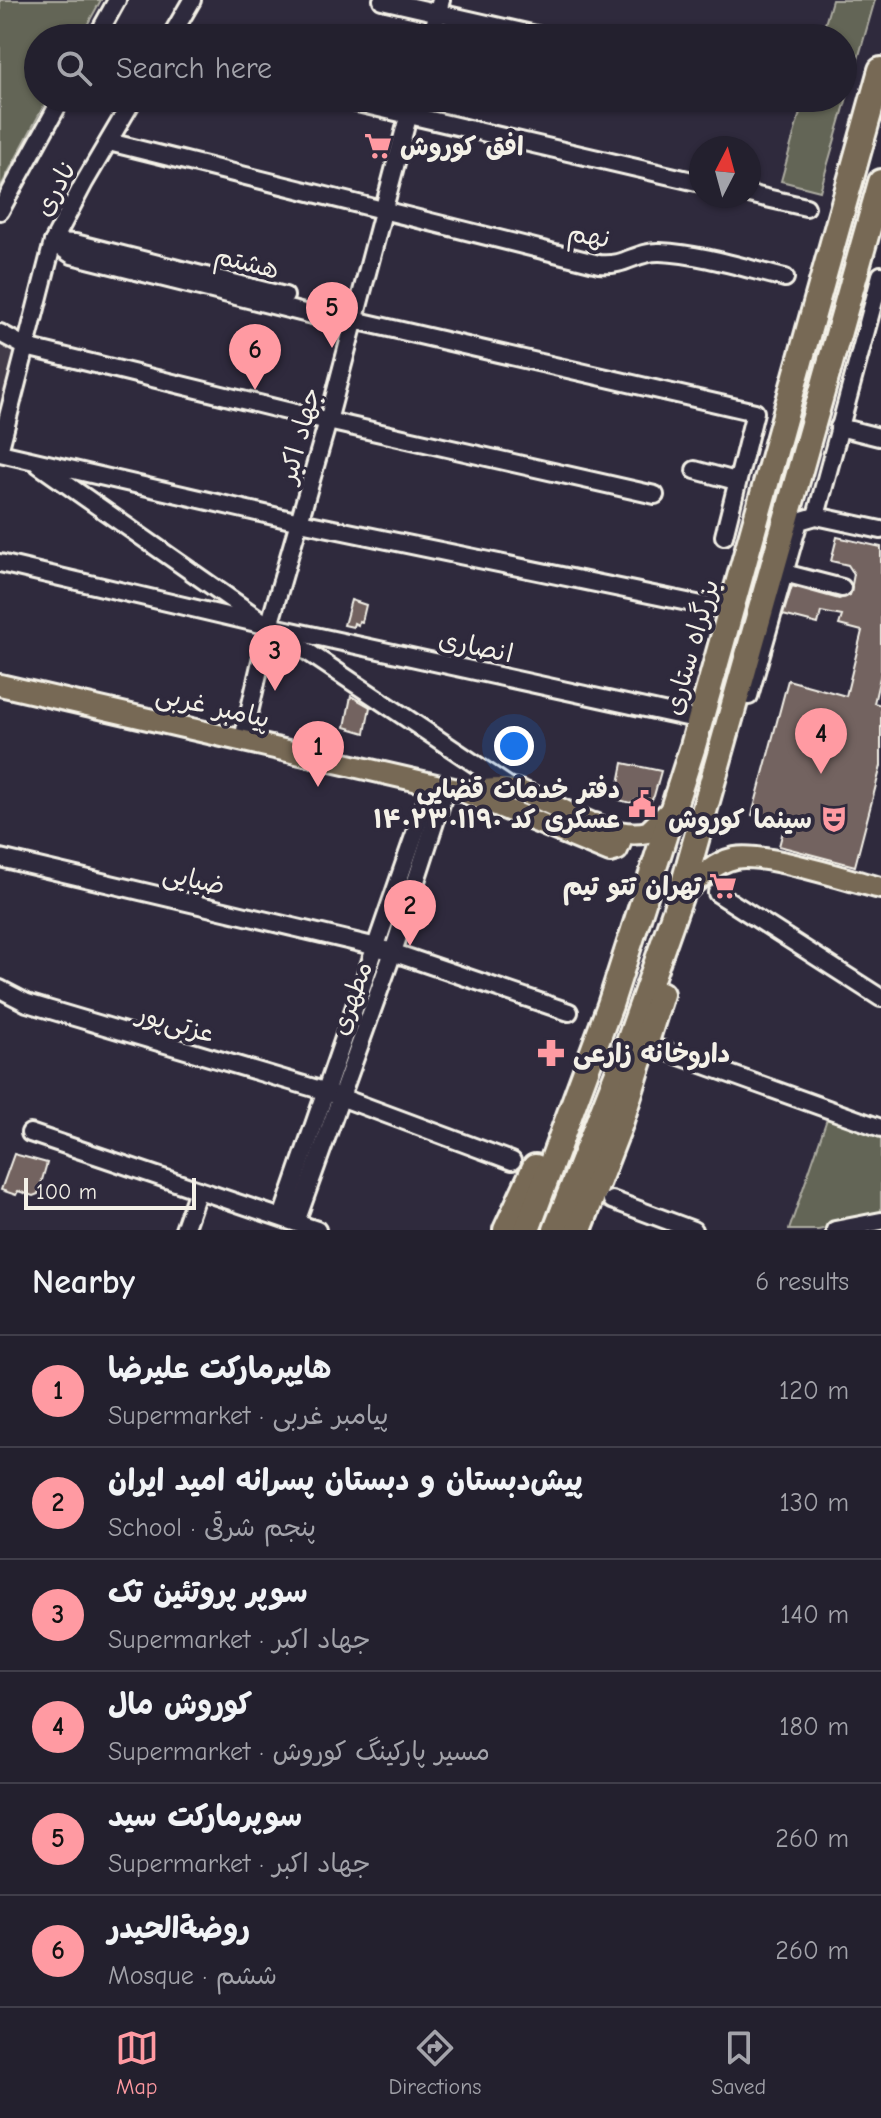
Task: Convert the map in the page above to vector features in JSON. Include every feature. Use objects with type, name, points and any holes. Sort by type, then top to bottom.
[{"type":"highway","name":"بزرگراه ستاری","points":[[527,1230],[640,914],[700,720],[881,70]]},
{"type":"highway","points":[[556,1230],[620,1067],[680,897],[881,182]]},
{"type":"highway","points":[[579,1230],[620,1124],[653,1025],[668,970],[661,950]]},
{"type":"highway","points":[[506,1230],[582,1076]]},
{"type":"main road","name":"پیامبر غربی","points":[[0,685],[447,788],[610,852],[617,850],[620,843],[618,835],[514,790],[447,788]]},
{"type":"main road","name":"پیامبر غربی","points":[[595,824],[640,834],[656,827],[673,808]]},
{"type":"main road","points":[[680,897],[700,877],[725,861],[751,857],[881,888]]},
{"type":"street","points":[[104,24],[117,0]]},
{"type":"street","points":[[178,24],[192,0]]},
{"type":"street","points":[[382,0],[440,6],[501,24]]},
{"type":"street","points":[[0,211],[54,112]]},
{"type":"street","name":"نادری","points":[[0,450],[53,242],[126,112]]},
{"type":"street","points":[[396,112],[689,180]]},
{"type":"street","name":"جهاد اکبر","points":[[243,739],[269,626],[328,421],[410,112]]},
{"type":"street","name":"نهم","points":[[109,142],[599,264],[622,264],[657,251],[690,255],[785,278]]},
{"type":"street","points":[[761,197],[806,207]]},
{"type":"street","name":"هشتم","points":[[53,242],[75,243],[345,312],[354,320],[755,412],[736,481]]},
{"type":"street","points":[[816,516],[880,280]]},
{"type":"street","points":[[0,333],[26,347],[328,421],[655,495]]},
{"type":"street","points":[[839,427],[879,437]]},
{"type":"street","points":[[0,450],[31,460],[300,522],[731,611]]},
{"type":"street","points":[[31,460],[269,626],[514,790]]},
{"type":"street","points":[[695,470],[736,481],[724,536]]},
{"type":"street","points":[[701,824],[717,801],[799,521],[816,516],[881,530]]},
{"type":"street","name":"انصاری","points":[[0,563],[269,626],[700,720]]},
{"type":"street","points":[[784,573],[842,588]]},
{"type":"street","name":"مطهری","points":[[289,1220],[385,949],[447,788]]},
{"type":"street","name":"ضیایی","points":[[0,858],[385,949],[569,1012]]},
{"type":"street","points":[[717,893],[881,998]]},
{"type":"street","name":"عزتی‌پور","points":[[0,989],[27,1003],[332,1094],[512,1161]]},
{"type":"street","points":[[660,1049],[881,1128]]},
{"type":"street","points":[[30,1133],[317,1230]]},
{"type":"street","points":[[184,1230],[198,1190]]},
{"type":"street","points":[[612,1200],[693,1230]]},
{"type":"street","points":[[835,1230],[881,1221]]},
{"type":"shaded area","points":[[0,339],[19,348],[0,405]]},
{"type":"green space","points":[[0,0],[101,0],[88,24],[24,24],[24,112],[41,112],[0,188]]},
{"type":"green space","points":[[832,0],[875,0],[857,63],[857,24],[825,24]]},
{"type":"green space","points":[[800,112],[843,112],[820,191],[781,181]]},
{"type":"green space","points":[[829,1113],[881,1132],[881,1217],[818,1230],[789,1230]]},
{"type":"building","points":[[837,537],[881,547],[881,673],[874,703],[881,705],[881,766],[855,866],[779,846],[785,824],[752,815],[788,680],[846,696],[862,631],[839,625],[842,616],[821,612],[818,624],[783,615],[792,586],[839,599],[850,595],[854,574],[848,565],[831,561]]},
{"type":"building","points":[[351,600],[366,605],[362,622],[359,621],[358,625],[354,623],[353,627],[344,625]]},
{"type":"building","points":[[351,696],[370,707],[365,733],[345,727]]},
{"type":"building","points":[[623,763],[661,771],[648,805],[636,800],[630,803],[616,799]]},
{"type":"building","points":[[14,1154],[47,1163],[38,1194],[33,1196],[18,1191],[16,1195],[1,1190]]},
{"type":"place","name":"افق کوروش","points":[[378,146]]},
{"type":"place","name":"سوپرمارکت سید","points":[[332,348]]},
{"type":"place","name":"روضةالحیدر","points":[[255,390]]},
{"type":"place","name":"سوپر پروتئین تک","points":[[275,691]]},
{"type":"place","name":"کوروش مال","points":[[821,774]]},
{"type":"place","name":"هایپرمارکت علیرضا","points":[[318,787]]},
{"type":"place","name":"دفتر خدمات قضایی عسکری کد ۱۴۰۲۳۰۱۱۹۰","points":[[642,804]]},
{"type":"place","name":"سینما کوروش","points":[[834,819]]},
{"type":"place","name":"تهران تتو تیم","points":[[723,886]]},
{"type":"place","name":"پیش‌دبستان و دبستان پسرانه امید ایران","points":[[410,946]]},
{"type":"place","name":"داروخانه زارعی","points":[[551,1053]]}]
